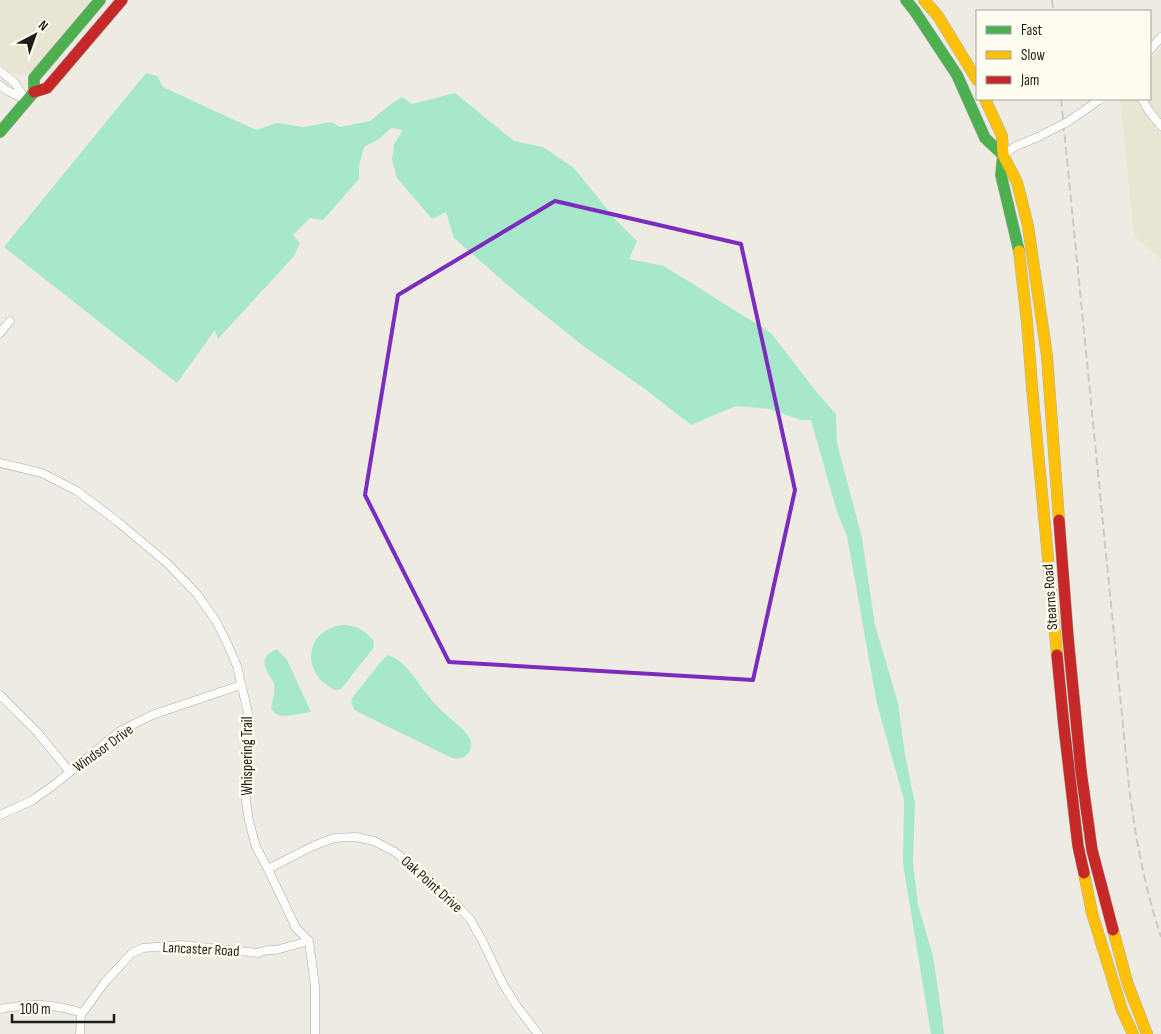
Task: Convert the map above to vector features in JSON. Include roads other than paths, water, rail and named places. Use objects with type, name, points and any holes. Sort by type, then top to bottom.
[{"type":"main road","points":[[30,96],[34,78],[100,0]]},
{"type":"main road","points":[[0,132],[30,96],[47,88],[122,0]]},
{"type":"main road","name":"Stearns Road","points":[[906,0],[957,75],[985,138],[1002,155],[1017,182],[1028,226],[1047,356],[1068,637],[1081,771],[1092,850],[1128,985],[1147,1034]]},
{"type":"main road","points":[[924,0],[938,16],[976,78]]},
{"type":"main road","name":"Stearns Road","points":[[985,100],[1002,136],[1001,175],[1019,250],[1063,717],[1078,846],[1092,913],[1122,1010],[1133,1034]]},
{"type":"street","points":[[1151,49],[1161,37]]},
{"type":"street","points":[[0,71],[30,96]]},
{"type":"street","points":[[0,85],[6,90],[30,96]]},
{"type":"street","points":[[1002,155],[1016,146],[1069,121],[1100,100]]},
{"type":"street","points":[[1143,100],[1161,126]]},
{"type":"street","points":[[0,333],[10,321]]},
{"type":"street","name":"Whispering Trail","points":[[0,463],[42,473],[77,491],[167,563],[197,594],[216,621],[237,666],[248,713],[246,801],[256,847],[296,928],[309,942]]},
{"type":"street","name":"Windsor Drive","points":[[0,815],[31,801],[54,785],[120,731],[152,716],[241,685]]},
{"type":"street","points":[[0,695],[37,732],[70,772]]},
{"type":"street","name":"Oak Point Drive","points":[[268,868],[334,838],[356,837],[374,841],[395,852],[449,897],[470,919],[503,984],[538,1034]]},
{"type":"street","points":[[309,942],[315,986],[316,1034]]},
{"type":"street","name":"Lancaster Road","points":[[82,1013],[105,982],[132,953],[143,948],[182,946],[258,953],[309,942]]},
{"type":"street","points":[[0,1009],[40,1004],[63,1007],[82,1013],[80,1034]]},
{"type":"railway","points":[[1052,0],[1053,10]]},
{"type":"railway","points":[[1061,100],[1129,786],[1141,862],[1161,937]]}]
